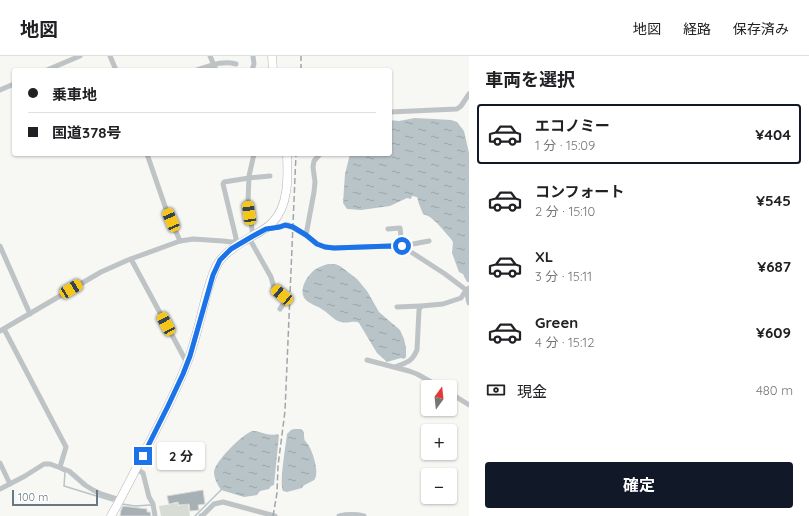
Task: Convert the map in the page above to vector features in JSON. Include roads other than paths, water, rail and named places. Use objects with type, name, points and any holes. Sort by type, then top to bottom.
[{"type":"highway","points":[[272,56],[273,68]]},
{"type":"highway","points":[[112,516],[174,394],[187,363],[216,266],[220,260],[238,243],[266,229],[278,216],[282,209],[285,199],[287,156]]},
{"type":"street","points":[[51,68],[69,58],[80,56]]},
{"type":"street","points":[[110,56],[115,68]]},
{"type":"street","points":[[210,56],[215,68],[224,62],[236,64]]},
{"type":"street","points":[[253,68],[254,56]]},
{"type":"street","points":[[0,90],[12,85]]},
{"type":"street","points":[[392,112],[458,109],[469,94]]},
{"type":"street","points":[[148,156],[166,210],[180,241]]},
{"type":"street","points":[[254,156],[249,178],[248,202],[251,237],[271,276],[274,288],[284,298],[284,303],[280,308]]},
{"type":"street","points":[[306,235],[314,192],[315,182],[313,167],[314,161],[318,156]]},
{"type":"street","points":[[238,243],[223,184],[224,182],[270,176]]},
{"type":"street","points":[[266,229],[288,225],[306,235],[317,244],[334,248],[402,247],[429,242]]},
{"type":"street","points":[[388,229],[400,228],[402,247]]},
{"type":"street","points":[[60,467],[66,447],[2,330],[96,275],[131,259],[180,241],[193,239],[224,240],[238,243]]},
{"type":"street","points":[[0,246],[30,314]]},
{"type":"street","points":[[402,247],[446,274],[468,290],[469,303]]},
{"type":"street","points":[[131,259],[187,363]]},
{"type":"street","points":[[397,307],[443,304],[461,298],[468,290]]},
{"type":"street","points":[[395,367],[407,362],[416,354],[419,310],[422,306]]},
{"type":"street","points":[[367,360],[417,374],[428,380]]},
{"type":"street","points":[[457,397],[469,405]]},
{"type":"street","points":[[0,463],[10,484]]},
{"type":"street","points":[[0,490],[44,464],[50,464],[69,471],[93,490],[120,500]]},
{"type":"street","points":[[136,469],[143,473],[149,497],[153,504],[155,516]]},
{"type":"street","points":[[203,516],[214,504],[223,502],[275,516]]},
{"type":"street","points":[[339,516],[348,514],[364,516]]},
{"type":"water","points":[[415,118],[451,120],[457,122],[464,131],[469,153],[469,282],[467,282],[463,274],[459,272],[452,253],[453,242],[437,223],[430,217],[423,214],[417,197],[412,196],[411,199],[407,198],[390,206],[361,210],[347,209],[343,203],[345,174],[350,156],[392,156],[392,120],[399,121]]},
{"type":"water","points":[[328,264],[340,266],[357,279],[367,291],[379,312],[400,330],[406,348],[406,357],[404,359],[401,358],[387,362],[377,353],[359,323],[346,323],[334,319],[305,299],[303,295],[303,286],[307,278],[316,269]]},
{"type":"water","points":[[294,429],[301,429],[304,432],[305,439],[314,458],[316,477],[302,488],[287,492],[283,491],[282,487],[283,464],[287,434]]},
{"type":"water","points":[[252,431],[279,435],[274,485],[269,489],[260,491],[257,495],[244,497],[221,490],[216,482],[214,472],[216,467],[230,449]]},
{"type":"waterway","points":[[61,470],[65,472],[64,486],[113,501]]},
{"type":"waterway","points":[[195,516],[221,490]]},
{"type":"waterway","points":[[122,504],[135,506],[151,505]]},
{"type":"railway","points":[[301,56],[301,68]]},
{"type":"railway","points":[[273,516],[277,493],[278,466],[285,411],[296,156]]}]
